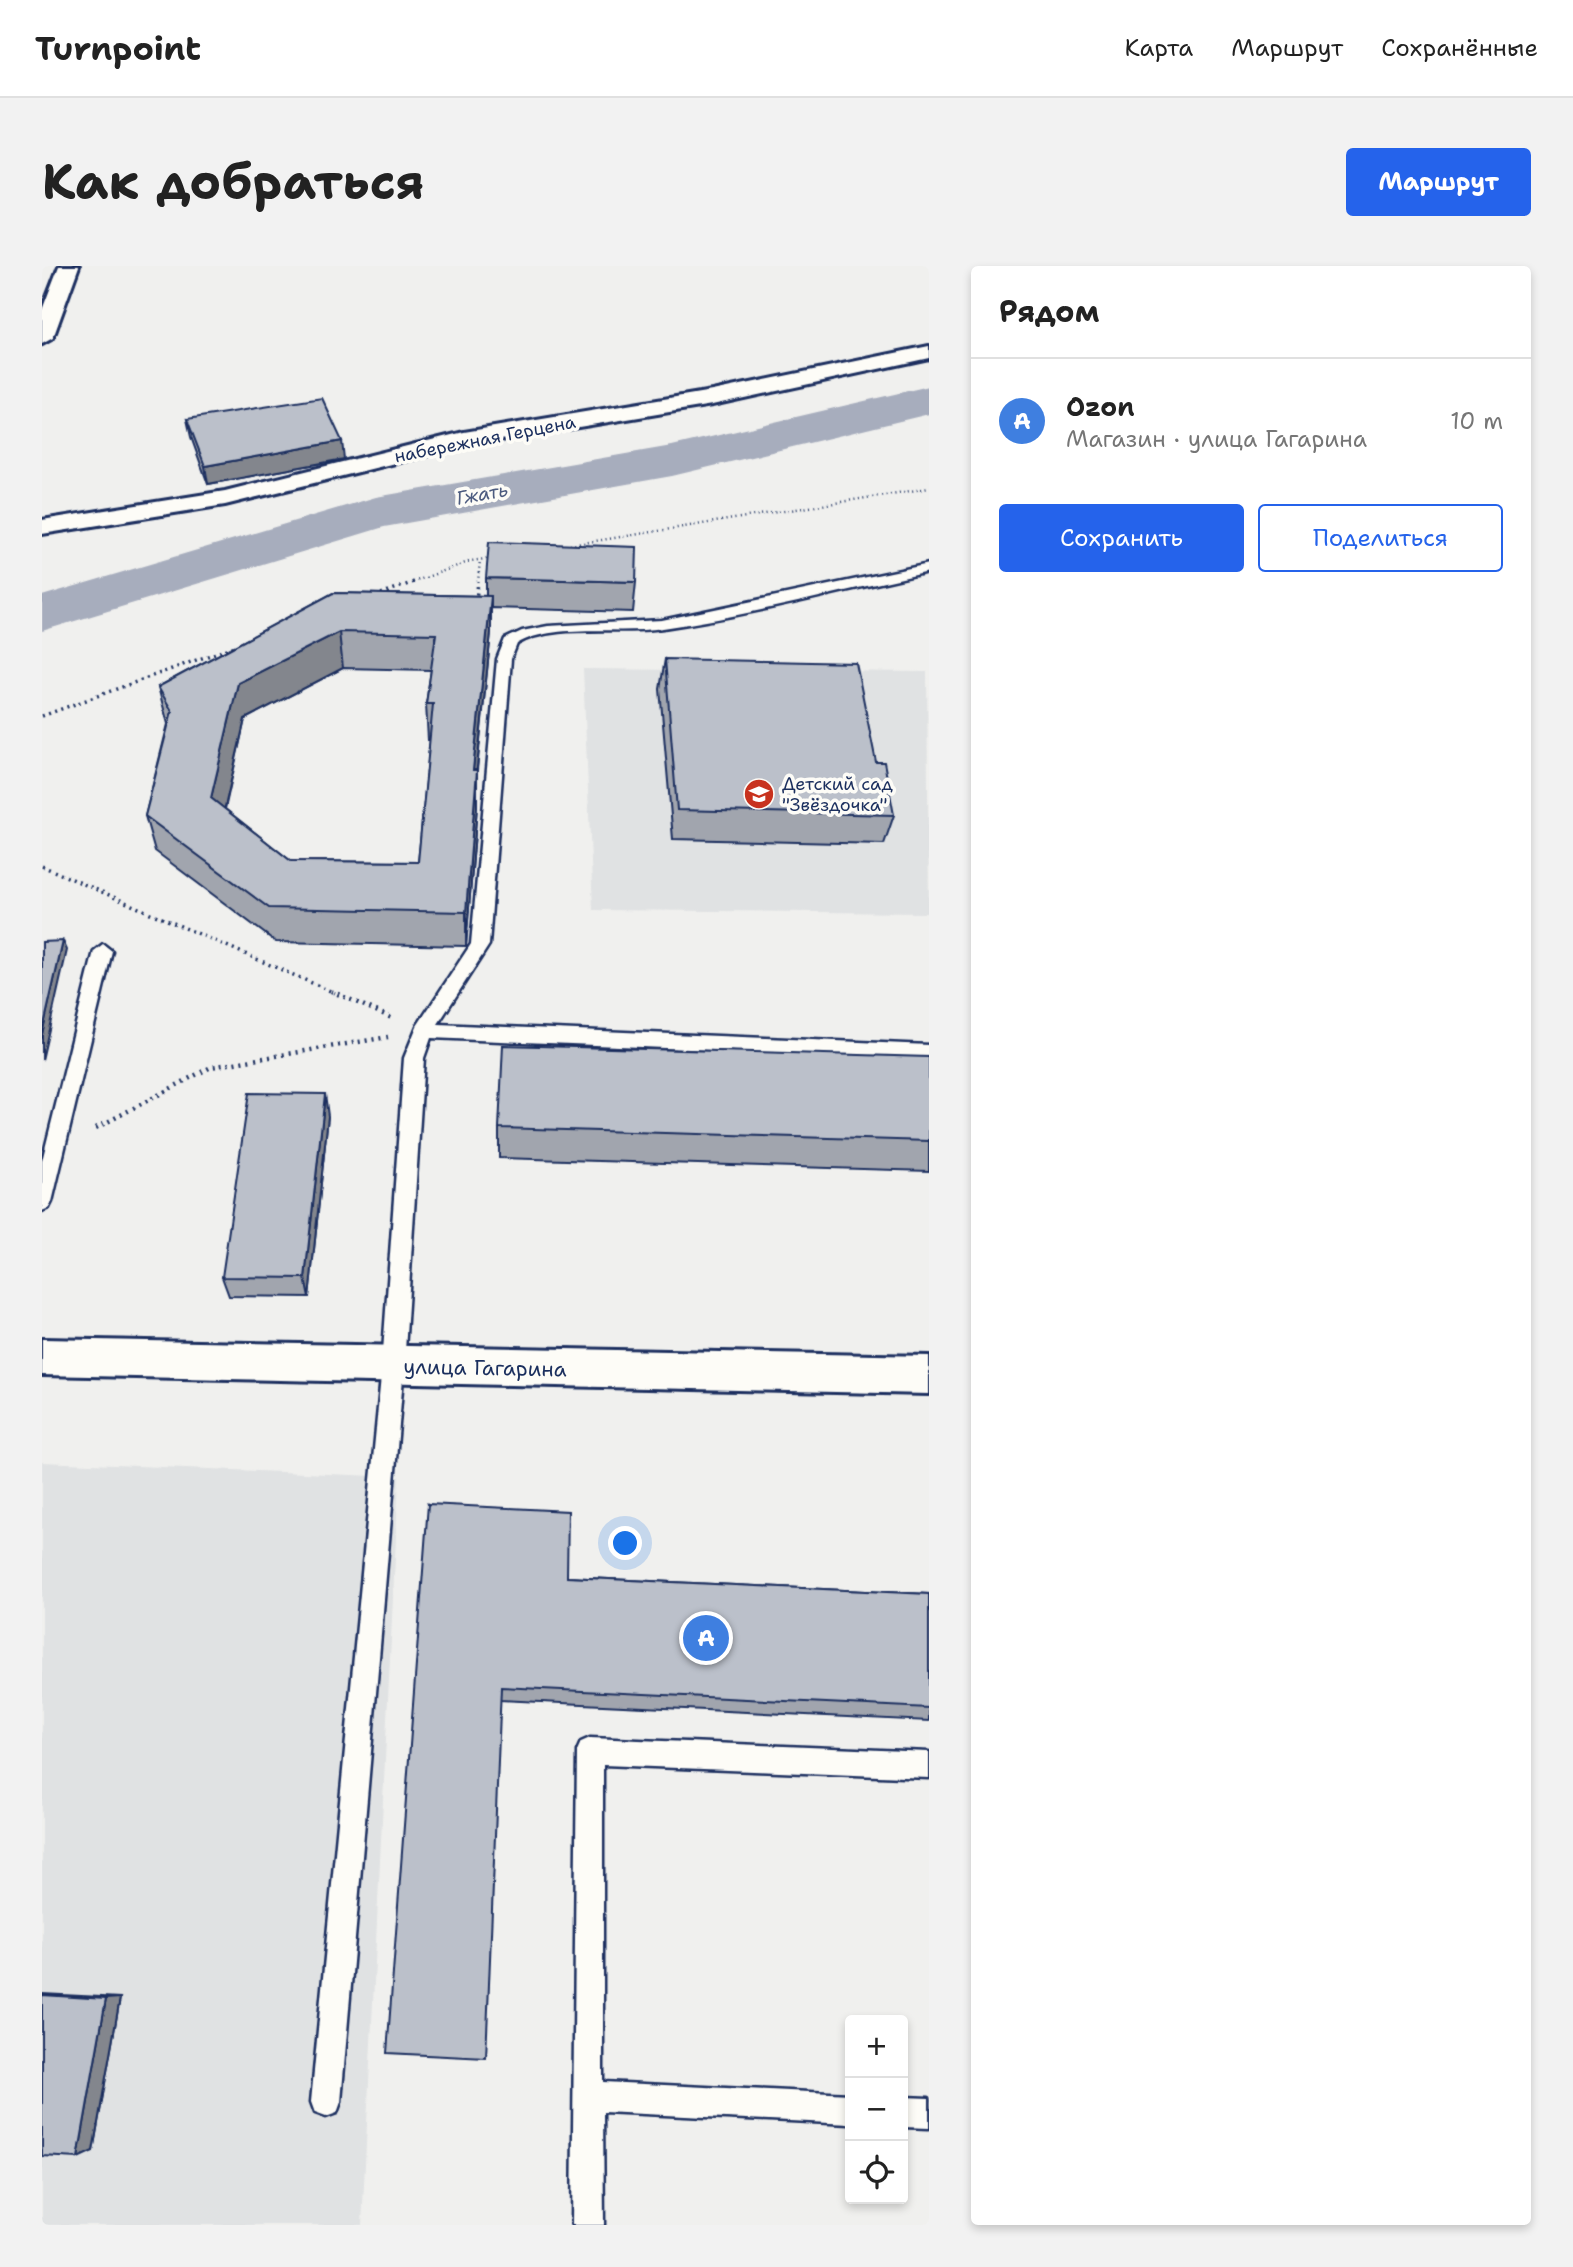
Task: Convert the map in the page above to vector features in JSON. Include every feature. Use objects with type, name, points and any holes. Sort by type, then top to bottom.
[{"type":"street","points":[[42,338],[69,266]]},
{"type":"street","name":"набережная Герцена","points":[[42,527],[225,498],[464,439],[712,398],[929,352]]},
{"type":"street","name":"улица Гагарина","points":[[42,1357],[929,1375]]},
{"type":"lane","points":[[326,2102],[393,1366],[415,1058],[424,1031],[480,945],[504,659],[510,642],[522,635],[548,630],[662,624],[929,568]]},
{"type":"lane","points":[[42,1202],[103,951]]},
{"type":"lane","points":[[424,1031],[929,1052]]},
{"type":"lane","points":[[588,2225],[590,1751],[929,1765]]},
{"type":"lane","points":[[589,2096],[845,2109]]},
{"type":"lane","points":[[908,2112],[929,2113]]},
{"type":"path","points":[[562,547],[929,488]]},
{"type":"path","points":[[372,596],[480,559],[494,557]]},
{"type":"path","points":[[480,559],[474,620],[487,620],[522,635]]},
{"type":"path","points":[[42,716],[247,642]]},
{"type":"path","points":[[42,866],[424,1031]]},
{"type":"path","points":[[54,1150],[211,1067],[424,1031]]},
{"type":"shaded area","name":"Детский сад \"Звёздочка\"","points":[[583,669],[927,672],[929,913],[593,910]]},
{"type":"shaded area","points":[[42,1462],[399,1477],[362,2225],[42,2225]]},
{"type":"building","points":[[322,398],[342,441],[205,466],[187,419]]},
{"type":"building","points":[[489,542],[637,547],[636,582],[486,578]]},
{"type":"building","points":[[333,593],[491,596],[473,770],[477,770],[466,912],[269,908],[145,816],[172,711],[158,687]],"holes":[[[339,632],[436,634],[426,704],[433,704],[418,862],[291,861],[211,798],[238,683]]]},
{"type":"building","points":[[665,659],[856,663],[876,762],[884,762],[894,815],[677,810]]},
{"type":"building","points":[[63,941],[42,1034],[42,942]]},
{"type":"building","points":[[503,1045],[929,1057],[929,1141],[499,1128]]},
{"type":"building","points":[[249,1093],[325,1094],[305,1278],[222,1277]]},
{"type":"building","points":[[428,1504],[568,1511],[567,1577],[929,1594],[929,1708],[501,1687],[486,2058],[387,2053]]},
{"type":"building","points":[[42,1995],[106,1999],[78,2158],[42,2156]]},
{"type":"waterway","name":"Гжать","points":[[42,614],[376,513],[672,461],[929,400]]},
{"type":"place","name":"Детский сад \"Звёздочка\"","points":[[759,794]]},
{"type":"place","name":"Ozon","points":[[706,1638]]}]
